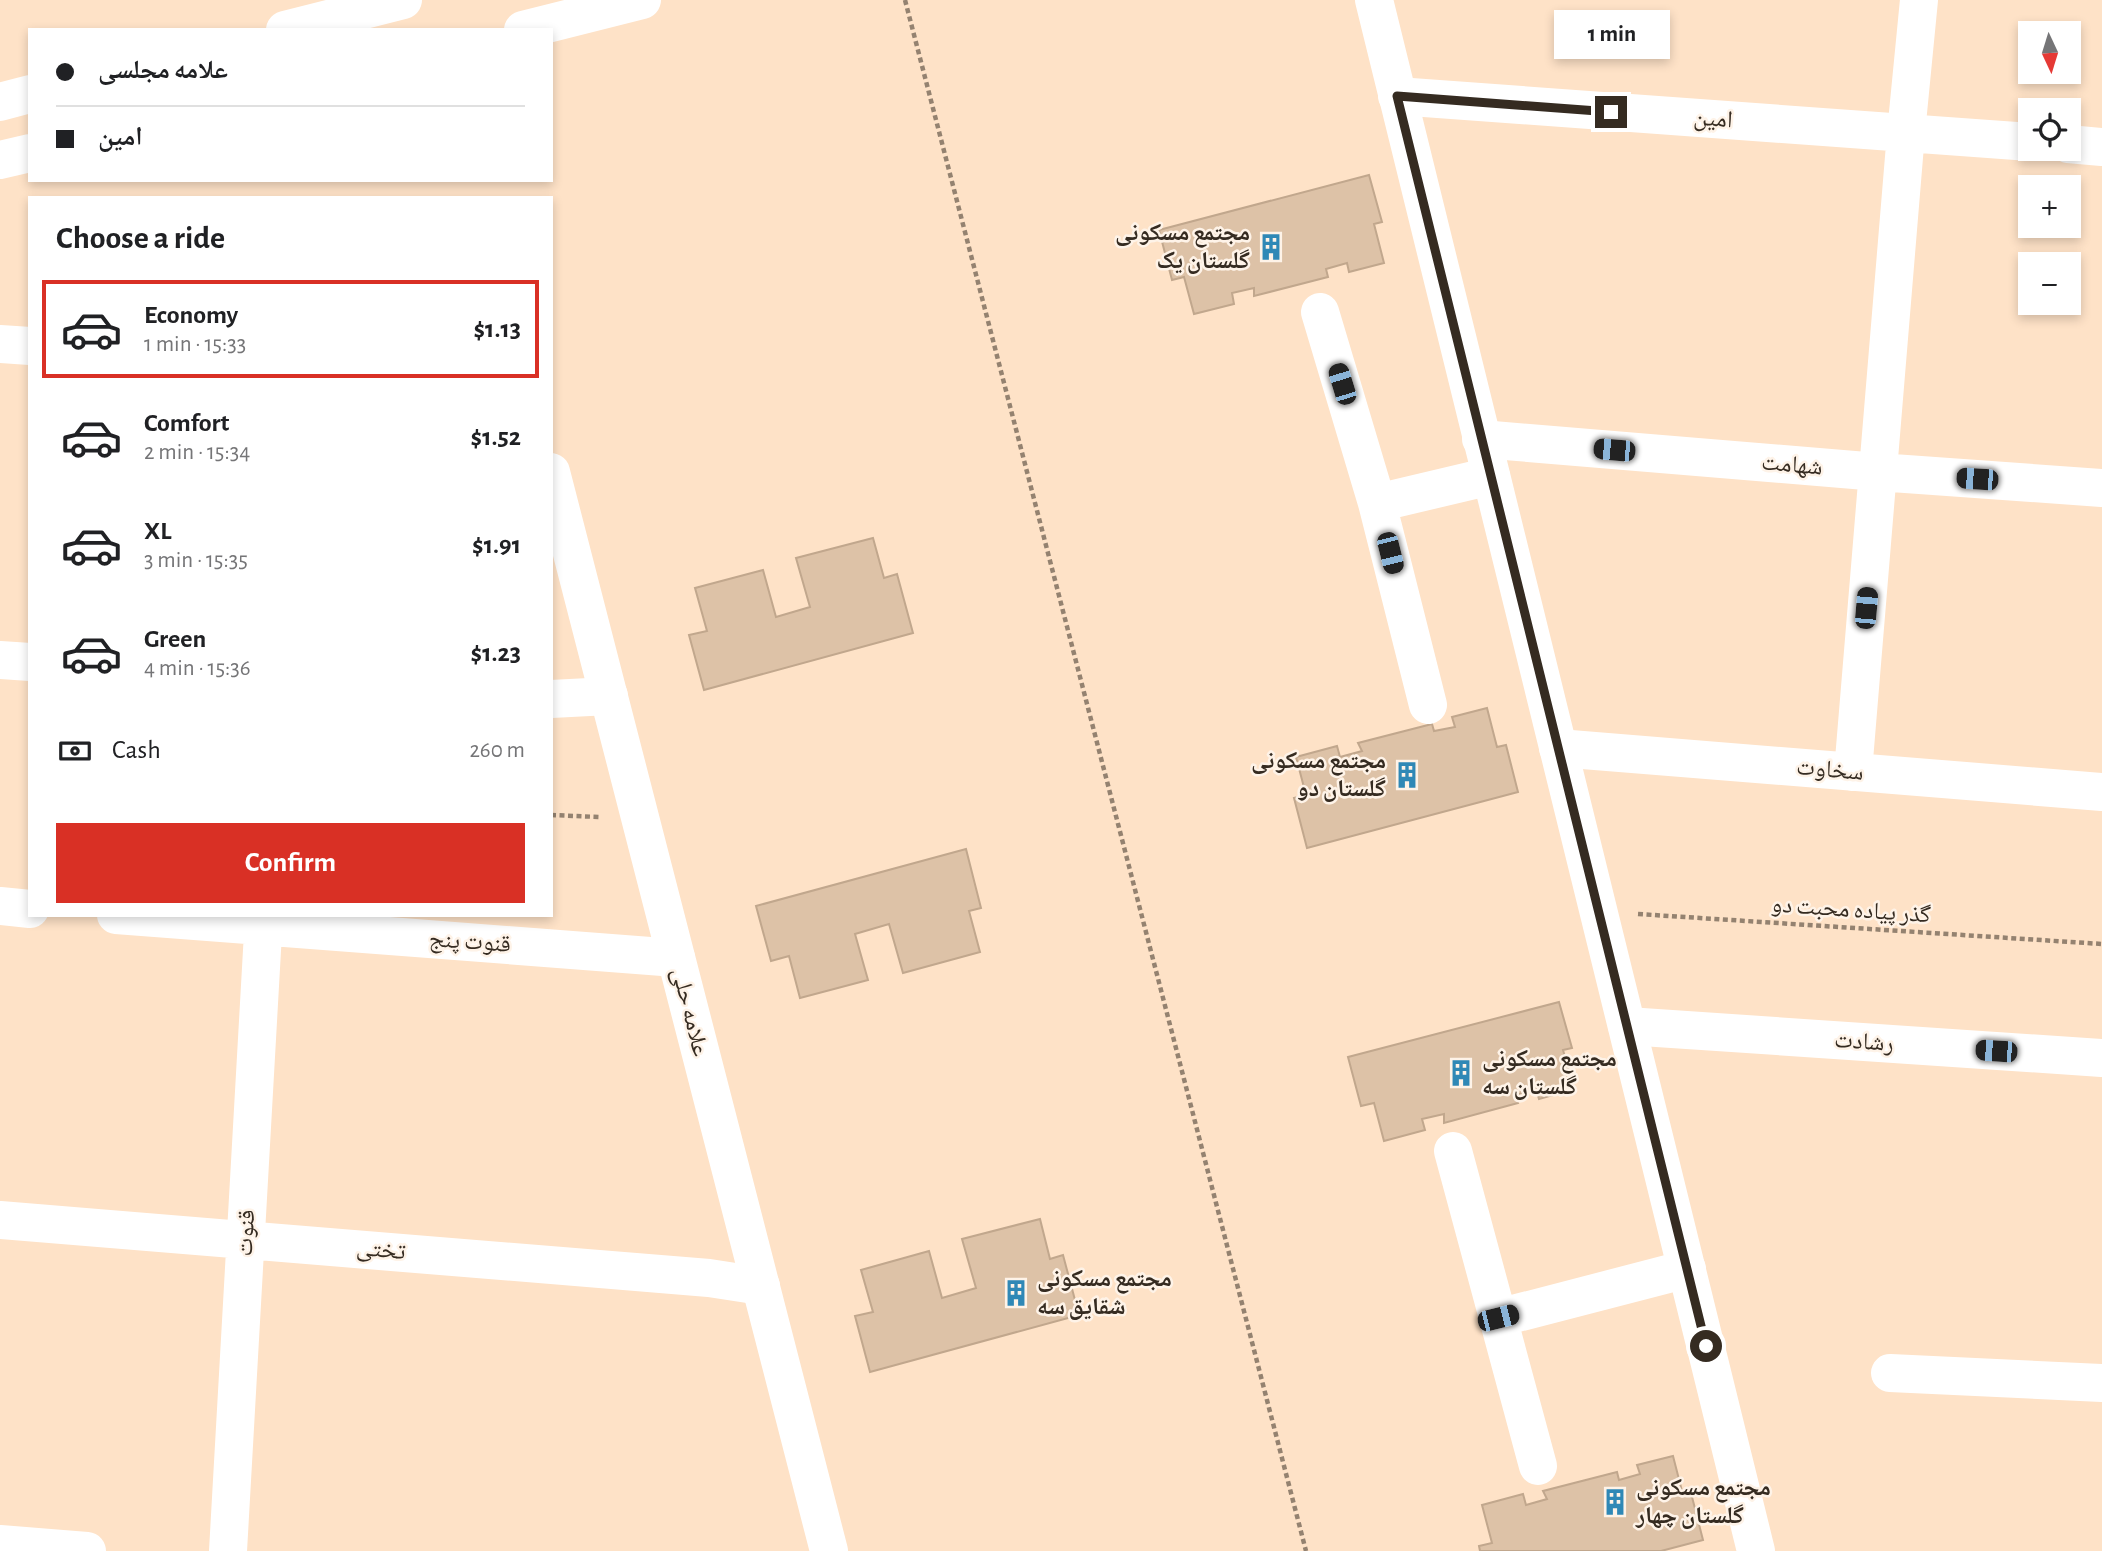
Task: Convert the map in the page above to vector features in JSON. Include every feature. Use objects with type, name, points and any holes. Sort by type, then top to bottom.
[{"type":"street","points":[[293,28],[403,0]]},
{"type":"street","points":[[531,28],[642,0]]},
{"type":"street","points":[[1374,0],[1756,1551]]},
{"type":"street","points":[[1853,772],[1919,0]]},
{"type":"street","points":[[0,102],[28,95]]},
{"type":"street","name":"امین","points":[[1397,96],[2018,141]]},
{"type":"street","points":[[2081,146],[2102,147]]},
{"type":"street","points":[[0,160],[28,153]]},
{"type":"street","points":[[1320,312],[1377,503],[1428,705]]},
{"type":"street","points":[[0,344],[28,346]]},
{"type":"street","name":"شهامت","points":[[1481,439],[2102,488]]},
{"type":"street","points":[[1377,503],[1491,477]]},
{"type":"street","name":"علامه حلی","points":[[553,480],[829,1551]]},
{"type":"street","points":[[0,660],[28,662]]},
{"type":"street","points":[[553,699],[609,696]]},
{"type":"street","name":"سخاوت","points":[[1558,748],[2102,792]]},
{"type":"street","points":[[0,906],[28,909]]},
{"type":"street","name":"قنوت پنج","points":[[165,917],[264,921],[676,958]]},
{"type":"street","name":"قنوت","points":[[228,1551],[264,921]]},
{"type":"street","name":"رشادت","points":[[1627,1026],[2102,1058]]},
{"type":"street","points":[[1452,1151],[1538,1466]]},
{"type":"street","name":"تختی","points":[[0,1220],[709,1278],[761,1286]]},
{"type":"street","points":[[1498,1318],[1687,1269]]},
{"type":"street","points":[[1890,1373],[2102,1383]]},
{"type":"street","points":[[0,1545],[87,1551]]},
{"type":"path","points":[[905,0],[1306,1551]]},
{"type":"path","name":"گذر پیاده محبت دو","points":[[1599,911],[2102,944]]},
{"type":"building","name":"مجتمع مسکونی گلستان یک","points":[[1369,175],[1382,222],[1374,224],[1384,263],[1349,272],[1347,263],[1326,269],[1328,277],[1254,296],[1254,288],[1232,293],[1234,304],[1194,314],[1184,277],[1172,280],[1159,230]]},
{"type":"building","points":[[873,538],[884,578],[897,574],[913,633],[704,690],[689,635],[707,631],[695,588],[763,570],[776,617],[810,607],[796,558]]},
{"type":"building","name":"مجتمع مسکونی گلستان دو","points":[[1487,708],[1497,747],[1506,745],[1518,792],[1307,848],[1294,798],[1306,795],[1296,757],[1337,746],[1340,757],[1362,751],[1358,743],[1432,724],[1434,731],[1455,727],[1452,717]]},
{"type":"building","points":[[966,849],[981,908],[969,911],[980,952],[903,973],[889,924],[855,934],[868,980],[800,998],[789,956],[771,961],[756,906]]},
{"type":"building","name":"مجتمع مسکونی گلستان سه","points":[[1559,1002],[1572,1048],[1563,1050],[1574,1089],[1539,1099],[1536,1089],[1516,1095],[1518,1103],[1444,1123],[1444,1114],[1422,1119],[1425,1130],[1384,1141],[1374,1103],[1361,1106],[1348,1057]]},
{"type":"building","name":"مجتمع مسکونی شقایق سه","points":[[1040,1219],[1050,1259],[1063,1255],[1079,1315],[870,1372],[855,1316],[873,1312],[861,1270],[929,1251],[942,1298],[976,1288],[962,1239]]},
{"type":"building","name":"مجتمع مسکونی گلستان چهار","points":[[1673,1456],[1683,1495],[1691,1493],[1703,1540],[1661,1551],[1480,1551],[1479,1546],[1492,1543],[1482,1505],[1523,1494],[1526,1505],[1547,1499],[1543,1491],[1617,1472],[1619,1480],[1640,1474],[1637,1465]]},
{"type":"place","name":"مجتمع مسکونی گلستان یک","points":[[1271,247]]},
{"type":"place","name":"مجتمع مسکونی گلستان دو","points":[[1407,775]]},
{"type":"place","name":"مجتمع مسکونی گلستان سه","points":[[1461,1073]]},
{"type":"place","name":"مجتمع مسکونی شقایق سه","points":[[1016,1293]]},
{"type":"place","name":"مجتمع مسکونی گلستان چهار","points":[[1615,1502]]},
{"type":"route","points":[[1611,112],[1397,96],[1706,1346]]}]
